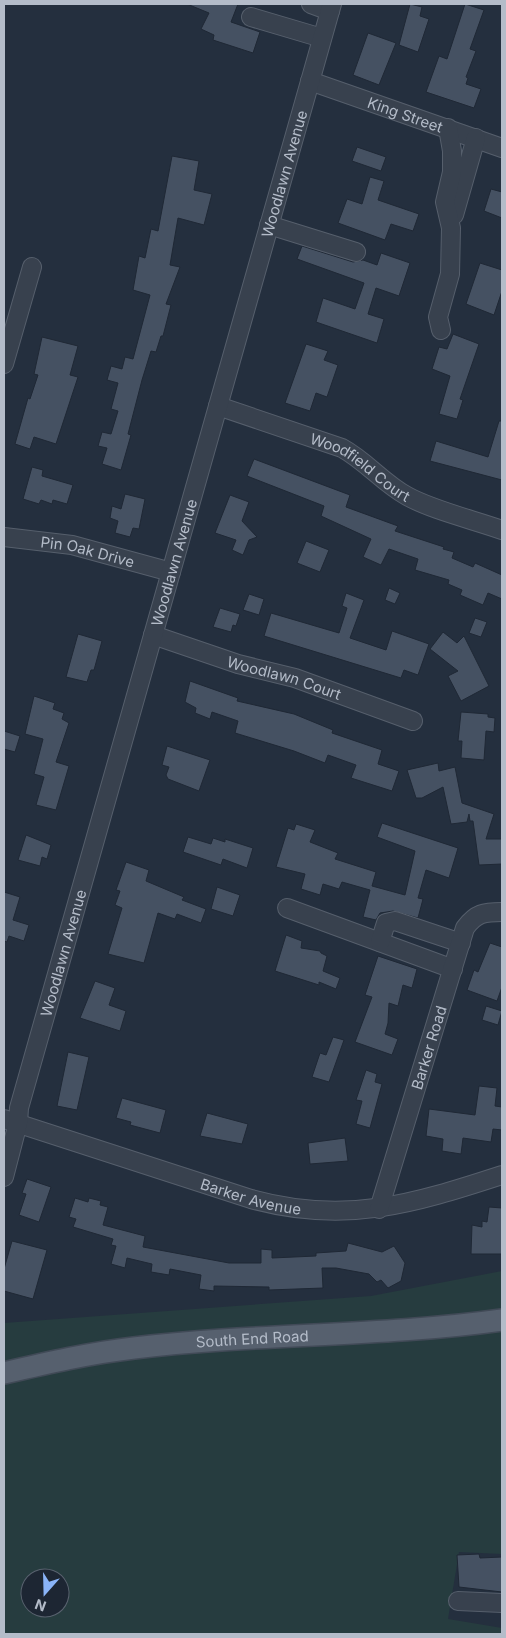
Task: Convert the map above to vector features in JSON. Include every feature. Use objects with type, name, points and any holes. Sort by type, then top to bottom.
[{"type":"main road","name":"South End Road","points":[[4,1373],[94,1354],[136,1348],[361,1333],[502,1320]]},
{"type":"street","points":[[310,4],[331,7]]},
{"type":"street","name":"Woodlawn Avenue","points":[[4,1177],[11,1121],[21,1098],[331,7]]},
{"type":"street","points":[[251,17],[322,38]]},
{"type":"street","name":"King Street","points":[[310,81],[502,148]]},
{"type":"street","points":[[441,330],[438,317],[450,274],[450,228],[445,202],[452,172],[452,151],[448,128]]},
{"type":"street","points":[[450,228],[476,138]]},
{"type":"street","points":[[269,225],[356,252]]},
{"type":"street","points":[[4,364],[32,267]]},
{"type":"street","name":"Woodfield Court","points":[[218,406],[342,448],[356,456],[392,487],[408,497],[502,530]]},
{"type":"street","name":"Pin Oak Drive","points":[[4,537],[72,544],[171,572]]},
{"type":"street","name":"Woodlawn Court","points":[[153,636],[238,664],[295,678],[413,721]]},
{"type":"street","points":[[287,908],[453,968]]},
{"type":"street","name":"Barker Road","points":[[378,1209],[465,928],[473,917],[485,912],[502,912]]},
{"type":"street","points":[[380,942],[386,923],[395,921],[461,943]]},
{"type":"street","name":"Barker Avenue","points":[[11,1121],[263,1203],[293,1208],[328,1211],[378,1209],[417,1202],[502,1175]]},
{"type":"street","points":[[458,1601],[502,1603]]},
{"type":"green space","points":[[502,1271],[502,1554],[459,1552],[448,1619],[502,1628],[502,1634],[4,1634],[4,1323],[371,1296]]},
{"type":"building","points":[[187,4],[238,4],[231,22],[260,32],[253,53],[213,40],[214,35],[201,29],[209,13]]},
{"type":"building","points":[[410,4],[422,7],[420,16],[429,19],[418,52],[399,45]]},
{"type":"building","points":[[465,4],[484,10],[470,49],[476,51],[466,77],[468,78],[466,84],[481,89],[474,108],[426,92],[439,56],[447,59]]},
{"type":"building","points":[[368,33],[396,43],[379,85],[353,75]]},
{"type":"building","points":[[357,147],[386,157],[381,171],[352,161]]},
{"type":"building","points":[[172,156],[199,161],[194,190],[212,194],[204,225],[178,218],[170,265],[180,267],[166,304],[171,305],[163,336],[161,336],[156,352],[151,351],[142,380],[128,434],[131,435],[121,470],[102,464],[107,448],[98,446],[102,432],[111,434],[118,411],[111,409],[118,383],[107,380],[111,366],[122,369],[125,357],[133,359],[150,295],[133,290],[139,256],[145,258],[151,229],[158,231]]},
{"type":"building","points":[[370,177],[384,181],[378,200],[419,214],[413,231],[391,224],[385,240],[338,223],[347,199],[362,204]]},
{"type":"building","points":[[491,189],[502,192],[502,218],[484,211]]},
{"type":"building","points":[[302,246],[353,262],[363,260],[377,265],[381,253],[410,263],[399,296],[376,288],[368,314],[384,319],[377,343],[316,322],[323,298],[355,309],[364,283],[297,259]]},
{"type":"building","points":[[480,263],[502,270],[502,291],[494,315],[466,304]]},
{"type":"building","points":[[453,334],[479,344],[460,399],[463,400],[457,419],[439,414],[450,376],[432,369],[439,347],[447,349]]},
{"type":"building","points":[[42,337],[78,346],[70,375],[78,377],[56,444],[34,437],[30,449],[15,444],[28,398],[30,399],[38,375],[34,374]]},
{"type":"building","points":[[306,344],[328,351],[324,360],[338,365],[327,397],[316,393],[310,411],[285,403]]},
{"type":"building","points":[[499,421],[502,421],[502,480],[430,461],[436,441],[488,457]]},
{"type":"building","points":[[254,459],[350,495],[346,507],[398,526],[395,531],[444,547],[443,549],[454,552],[452,558],[473,567],[475,563],[502,575],[502,599],[488,593],[483,605],[460,595],[462,590],[448,584],[449,580],[415,570],[418,559],[389,549],[381,565],[363,557],[371,539],[321,516],[324,506],[247,476]]},
{"type":"building","points":[[32,467],[43,470],[42,476],[73,485],[67,504],[53,500],[52,504],[41,500],[39,504],[23,499]]},
{"type":"building","points":[[125,494],[145,499],[139,529],[133,528],[130,537],[115,533],[118,521],[110,518],[112,506],[121,509]]},
{"type":"building","points":[[230,495],[249,502],[242,521],[257,537],[249,540],[243,555],[232,550],[236,540],[215,533]]},
{"type":"building","points":[[306,541],[329,550],[320,572],[297,563]]},
{"type":"building","points":[[389,588],[400,593],[395,604],[385,600]]},
{"type":"building","points":[[346,593],[364,600],[350,638],[386,650],[392,631],[429,644],[418,675],[404,670],[401,678],[264,636],[271,613],[339,633],[347,608],[342,606]]},
{"type":"building","points":[[249,594],[264,599],[259,615],[243,610]]},
{"type":"building","points":[[220,608],[240,614],[236,626],[233,625],[231,632],[213,627]]},
{"type":"building","points":[[475,618],[487,622],[481,637],[469,633]]},
{"type":"building","points":[[443,632],[457,643],[464,636],[489,686],[461,701],[448,676],[458,671],[430,649]]},
{"type":"building","points":[[78,634],[102,641],[94,670],[91,670],[87,682],[66,677]]},
{"type":"building","points":[[190,681],[238,698],[237,701],[294,714],[333,730],[332,733],[382,750],[378,764],[399,771],[392,791],[351,778],[356,765],[328,755],[325,763],[294,751],[235,733],[238,721],[212,712],[210,719],[195,713],[196,708],[185,702]]},
{"type":"building","points":[[34,696],[55,703],[53,709],[64,713],[62,719],[69,723],[56,762],[69,766],[56,810],[36,805],[44,777],[34,774],[43,739],[25,734]]},
{"type":"building","points":[[461,712],[488,714],[488,717],[495,718],[494,732],[486,731],[484,760],[461,758],[462,741],[458,741]]},
{"type":"building","points":[[4,731],[20,736],[15,752],[4,749]]},
{"type":"building","points":[[167,746],[210,760],[199,791],[168,779],[166,775],[169,767],[162,765]]},
{"type":"building","points":[[438,763],[439,771],[455,767],[462,803],[494,814],[486,839],[502,839],[502,864],[479,865],[473,821],[470,821],[469,814],[467,822],[451,824],[443,787],[422,798],[416,798],[407,770]]},
{"type":"building","points":[[382,823],[458,848],[449,878],[426,870],[418,898],[423,899],[418,918],[393,911],[380,913],[376,920],[363,917],[370,890],[342,882],[339,889],[323,884],[320,895],[301,889],[305,874],[276,867],[288,828],[294,830],[296,824],[315,830],[310,842],[338,853],[335,859],[376,872],[372,886],[405,895],[415,851],[377,837]]},
{"type":"building","points":[[26,835],[51,845],[47,859],[42,857],[40,866],[18,860]]},
{"type":"building","points":[[188,837],[211,844],[213,838],[225,842],[225,839],[253,848],[247,868],[223,859],[221,865],[183,852]]},
{"type":"building","points":[[126,862],[149,870],[146,881],[184,897],[182,900],[206,909],[201,923],[177,914],[175,919],[158,913],[144,963],[108,954],[122,908],[115,905],[120,891],[116,890]]},
{"type":"building","points":[[217,887],[240,895],[233,916],[211,909]]},
{"type":"building","points":[[4,892],[20,897],[13,920],[29,925],[24,941],[9,936],[7,942],[4,941]]},
{"type":"building","points":[[286,935],[302,941],[301,948],[320,951],[327,956],[323,971],[340,978],[336,989],[319,982],[319,985],[275,971]]},
{"type":"building","points":[[490,943],[502,947],[502,987],[497,1001],[467,990],[474,970],[478,972]]},
{"type":"building","points":[[378,956],[417,969],[412,988],[403,985],[398,1006],[389,1003],[388,1023],[385,1034],[398,1039],[392,1055],[355,1042],[372,997],[365,995]]},
{"type":"building","points":[[95,981],[115,988],[109,1005],[126,1011],[120,1031],[80,1018]]},
{"type":"building","points":[[486,1006],[502,1011],[498,1025],[482,1020]]},
{"type":"building","points":[[333,1037],[344,1040],[329,1082],[312,1077],[320,1053],[326,1055]]},
{"type":"building","points":[[68,1052],[89,1057],[77,1110],[57,1106]]},
{"type":"building","points":[[366,1070],[377,1074],[375,1082],[382,1084],[370,1128],[356,1124],[362,1101],[356,1100]]},
{"type":"building","points":[[479,1086],[497,1088],[495,1106],[502,1107],[502,1130],[493,1129],[491,1142],[463,1138],[461,1154],[442,1151],[443,1139],[426,1136],[429,1109],[475,1115]]},
{"type":"building","points":[[122,1098],[166,1110],[160,1133],[130,1125],[131,1122],[116,1118]]},
{"type":"building","points":[[207,1113],[248,1124],[242,1144],[200,1136]]},
{"type":"building","points":[[345,1138],[348,1161],[310,1164],[308,1143]]},
{"type":"building","points":[[27,1179],[51,1187],[39,1222],[19,1215],[26,1194],[22,1193]]},
{"type":"building","points":[[75,1198],[88,1202],[89,1198],[101,1201],[100,1205],[108,1207],[103,1225],[145,1236],[143,1247],[229,1263],[261,1263],[261,1249],[272,1250],[272,1258],[316,1256],[316,1253],[346,1251],[348,1243],[382,1252],[394,1246],[405,1263],[401,1281],[388,1288],[381,1280],[377,1282],[369,1274],[336,1268],[322,1268],[323,1288],[269,1290],[269,1287],[214,1286],[214,1291],[199,1289],[201,1275],[170,1269],[169,1275],[151,1272],[152,1264],[127,1258],[125,1268],[111,1264],[116,1246],[111,1245],[113,1239],[73,1227],[76,1219],[69,1217]]},
{"type":"building","points":[[489,1207],[502,1208],[502,1254],[471,1254],[472,1225],[482,1227],[482,1221],[487,1222]]},
{"type":"building","points":[[12,1241],[47,1250],[33,1299],[4,1291],[4,1269]]},
{"type":"building","points":[[479,1554],[480,1558],[502,1557],[502,1592],[459,1587],[457,1555]]}]
